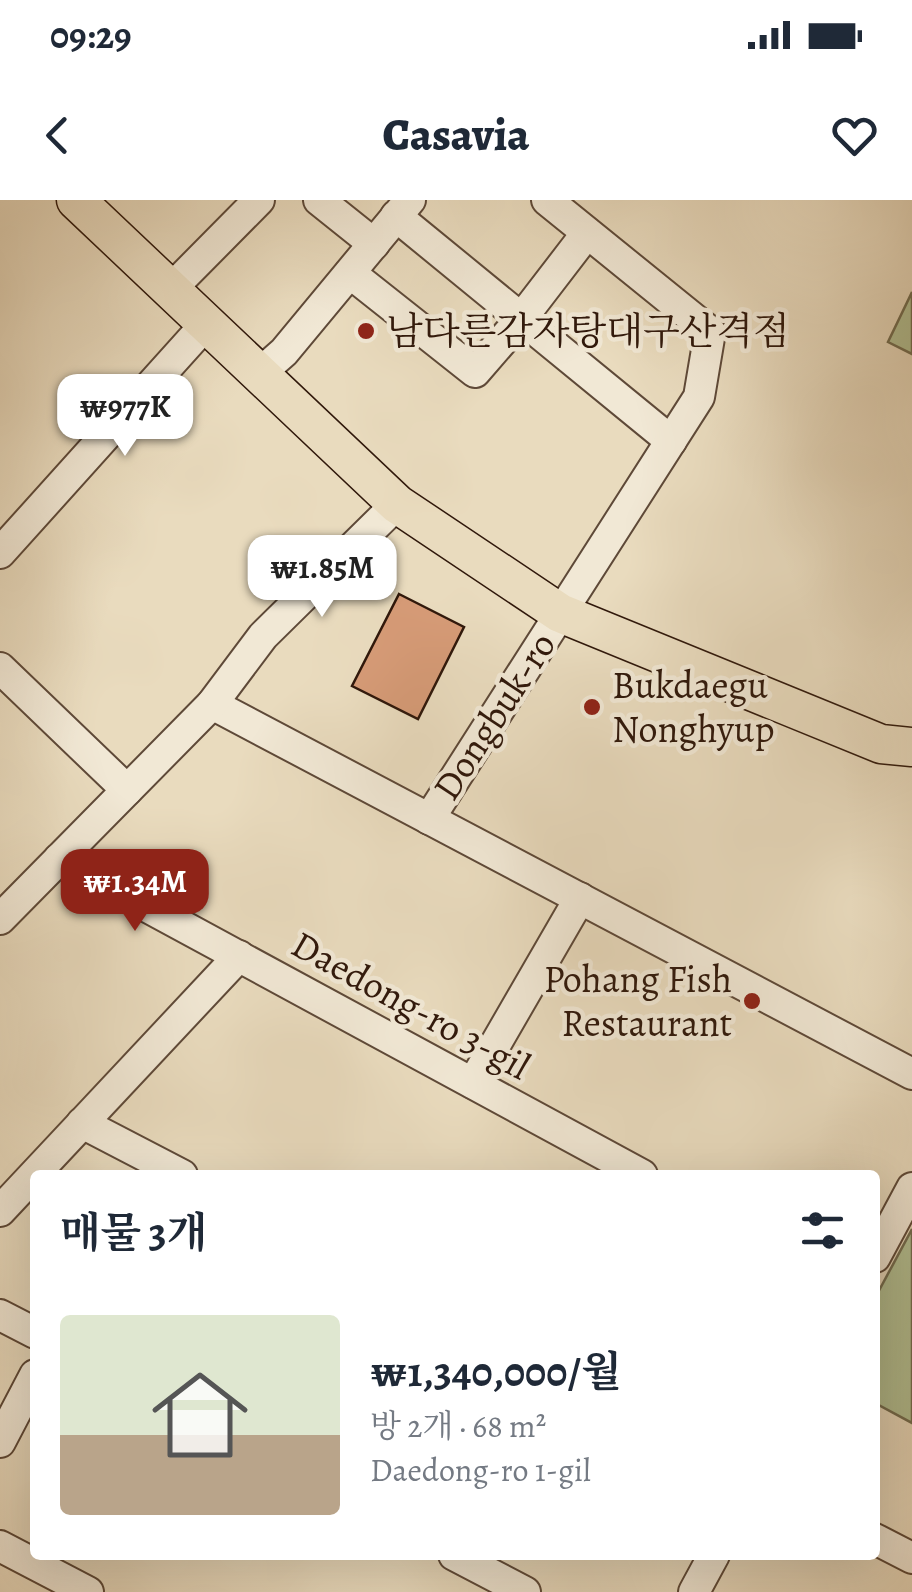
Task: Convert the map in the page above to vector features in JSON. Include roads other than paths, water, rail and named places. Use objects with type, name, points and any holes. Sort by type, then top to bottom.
[{"type":"main road","name":"Dongbuk-ro","points":[[76,200],[397,504],[560,613],[897,745],[912,776]]},
{"type":"street","points":[[170,289],[259,200]]},
{"type":"street","points":[[319,200],[374,244]]},
{"type":"street","points":[[547,200],[710,332],[700,397],[560,613]]},
{"type":"street","points":[[258,374],[284,352],[403,208],[522,319],[671,441]]},
{"type":"street","points":[[350,273],[476,372],[522,319],[587,232]]},
{"type":"street","points":[[0,554],[206,324]]},
{"type":"street","points":[[0,919],[212,704],[262,636],[397,504]]},
{"type":"street","name":"Dongbuk-ro","points":[[429,818],[560,613]]},
{"type":"street","points":[[0,668],[126,790]]},
{"type":"street","points":[[212,704],[912,1074]]},
{"type":"street","points":[[59,859],[238,956]]},
{"type":"street","points":[[473,1084],[580,898]]},
{"type":"street","name":"Daedong-ro 3-gil","points":[[38,1170],[238,956],[633,1170]]},
{"type":"street","points":[[82,1123],[172,1170]]},
{"type":"street","name":"Daedong-ro 3-gil","points":[[0,1211],[30,1179]]},
{"type":"street","points":[[880,1248],[912,1188]]},
{"type":"street","points":[[0,1315],[30,1330]]},
{"type":"street","points":[[0,1442],[30,1385]]},
{"type":"street","points":[[880,1542],[907,1556]]},
{"type":"street","points":[[0,1546],[88,1592]]},
{"type":"street","points":[[694,1592],[711,1560]]},
{"type":"street","points":[[467,1567],[525,1592]]},
{"type":"place","name":"남다른감자탕대구산격점","points":[[366,331]]},
{"type":"place","name":"Bukdaegu Nonghyup","points":[[592,707]]},
{"type":"place","name":"Pohang Fish Restaurant","points":[[752,1001]]}]
